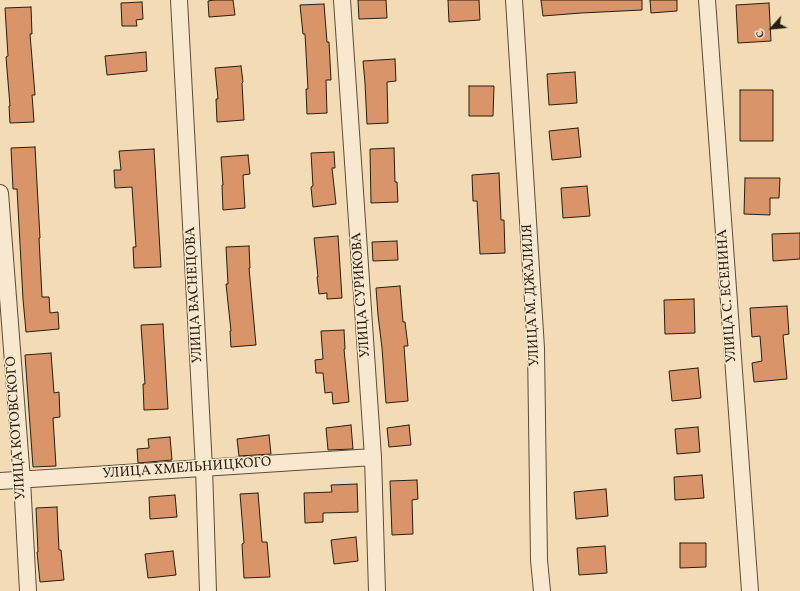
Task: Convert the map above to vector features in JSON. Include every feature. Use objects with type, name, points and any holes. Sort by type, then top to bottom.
[{"type":"street","name":"УЛИЦА ВАСНЕЦОВА","points":[[179,0],[204,468],[208,591]]},
{"type":"street","name":"УЛИЦА СУРИКОВА","points":[[342,0],[374,457],[377,591]]},
{"type":"street","name":"УЛИЦА М. ДЖАЛИЛЯ","points":[[514,0],[536,348],[539,560],[542,591]]},
{"type":"street","name":"УЛИЦА С. ЕСЕНИНА","points":[[707,0],[750,591]]},
{"type":"street","name":"УЛИЦА КОТОВСКОГО","points":[[0,193],[22,480],[28,591]]},
{"type":"street","name":"УЛИЦА ХМЕЛЬНИЦКОГО","points":[[0,481],[374,457]]},
{"type":"building","points":[[233,0],[235,15],[209,17],[208,1]]},
{"type":"building","points":[[358,0],[386,0],[387,18],[359,19]]},
{"type":"building","points":[[448,0],[479,0],[480,20],[449,22]]},
{"type":"building","points":[[541,0],[642,0],[642,10],[543,16]]},
{"type":"building","points":[[650,0],[677,0],[677,11],[651,13]]},
{"type":"building","points":[[142,2],[143,19],[136,20],[137,26],[122,26],[121,3]]},
{"type":"building","points":[[769,3],[771,41],[738,43],[736,5]]},
{"type":"building","points":[[324,4],[327,42],[329,42],[331,80],[326,80],[327,113],[307,114],[306,89],[308,89],[305,34],[303,34],[300,5]]},
{"type":"building","points":[[31,7],[32,34],[30,34],[35,95],[32,95],[34,122],[10,123],[5,8]]},
{"type":"building","points":[[146,52],[147,71],[107,75],[105,56]]},
{"type":"building","points":[[395,59],[396,81],[387,82],[388,123],[367,124],[363,61]]},
{"type":"building","points":[[241,66],[244,120],[217,122],[216,99],[218,99],[215,68]]},
{"type":"building","points":[[575,72],[577,103],[549,105],[547,74]]},
{"type":"building","points":[[469,86],[494,86],[493,116],[469,116]]},
{"type":"building","points":[[740,90],[773,90],[773,141],[740,141]]},
{"type":"building","points":[[578,128],[581,157],[552,160],[549,131]]},
{"type":"building","points":[[35,147],[42,297],[49,297],[50,313],[58,312],[59,329],[26,332],[17,189],[13,189],[11,148]]},
{"type":"building","points":[[394,148],[395,182],[397,182],[398,202],[371,203],[370,149]]},
{"type":"building","points":[[154,149],[161,267],[134,268],[133,247],[136,247],[132,187],[115,188],[114,170],[121,170],[119,151]]},
{"type":"building","points":[[334,152],[335,168],[332,168],[336,204],[313,207],[311,187],[313,186],[311,153]]},
{"type":"building","points":[[248,155],[250,174],[243,175],[245,208],[223,210],[221,157]]},
{"type":"building","points":[[499,173],[501,220],[504,220],[505,253],[480,254],[477,201],[473,201],[472,175]]},
{"type":"building","points":[[745,178],[780,178],[779,198],[770,198],[770,215],[744,214]]},
{"type":"building","points":[[587,186],[590,216],[563,218],[561,188]]},
{"type":"building","points":[[800,233],[800,259],[773,261],[772,234]]},
{"type":"building","points":[[338,236],[342,298],[327,299],[327,293],[319,294],[314,238]]},
{"type":"building","points":[[397,241],[398,260],[373,261],[372,242]]},
{"type":"building","points":[[249,246],[249,268],[256,345],[231,347],[231,331],[226,284],[228,284],[226,247]]},
{"type":"building","points":[[400,286],[403,322],[405,322],[408,346],[404,346],[408,401],[386,403],[376,288]]},
{"type":"building","points":[[694,299],[695,333],[665,334],[664,300]]},
{"type":"building","points":[[787,306],[789,334],[783,335],[787,379],[754,382],[752,363],[762,361],[760,336],[752,337],[750,308]]},
{"type":"building","points":[[163,324],[168,409],[144,410],[143,384],[145,384],[141,325]]},
{"type":"building","points":[[344,330],[344,349],[349,402],[333,404],[332,392],[325,393],[323,373],[316,373],[315,360],[323,359],[321,331]]},
{"type":"building","points":[[51,353],[54,393],[59,392],[60,417],[53,418],[56,466],[33,467],[25,355]]},
{"type":"building","points":[[698,368],[701,398],[672,401],[669,371]]},
{"type":"building","points":[[351,425],[353,449],[328,450],[326,428]]},
{"type":"building","points":[[409,425],[411,445],[389,447],[387,428]]},
{"type":"building","points":[[698,427],[700,452],[677,454],[675,429]]},
{"type":"building","points":[[269,435],[271,454],[239,456],[237,439]]},
{"type":"building","points":[[170,437],[172,460],[138,463],[137,449],[149,448],[148,439]]},
{"type":"building","points":[[702,475],[704,498],[675,500],[674,477]]},
{"type":"building","points":[[417,480],[418,499],[412,500],[413,534],[392,535],[390,481]]},
{"type":"building","points":[[357,484],[358,512],[323,513],[323,522],[305,523],[304,493],[332,492],[331,485]]},
{"type":"building","points":[[606,489],[608,516],[576,519],[574,492]]},
{"type":"building","points":[[258,493],[262,542],[267,542],[270,577],[244,578],[242,544],[244,543],[240,494]]},
{"type":"building","points":[[175,495],[177,517],[150,519],[149,497]]},
{"type":"building","points":[[57,507],[59,550],[61,550],[64,580],[40,582],[37,552],[36,508]]},
{"type":"building","points":[[356,537],[358,561],[334,564],[331,540]]},
{"type":"building","points":[[680,543],[706,543],[706,567],[680,568]]},
{"type":"building","points":[[605,546],[607,573],[579,575],[577,548]]},
{"type":"building","points":[[173,551],[176,575],[148,578],[145,554]]}]
